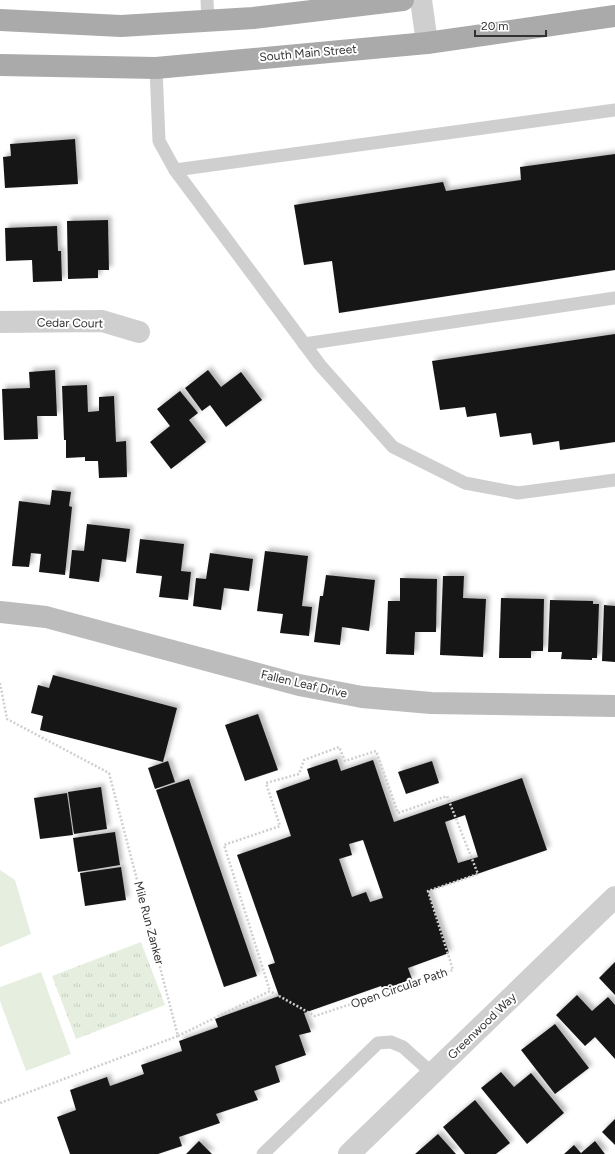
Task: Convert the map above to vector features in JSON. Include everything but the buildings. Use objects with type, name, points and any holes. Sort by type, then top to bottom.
[{"type":"main road","points":[[0,20],[121,26],[207,10],[253,18],[364,2],[403,0]]},
{"type":"main road","name":"South Main Street","points":[[0,65],[156,68],[427,43],[615,16]]},
{"type":"street","points":[[421,0],[427,43]]},
{"type":"street","name":"Cedar Court","points":[[0,322],[102,322],[139,332]]},
{"type":"street","name":"Fallen Leaf Drive","points":[[0,612],[46,617],[298,685],[362,697],[431,703],[615,706]]},
{"type":"street","name":"Greenwood Way","points":[[349,1154],[615,897]]},
{"type":"lane","points":[[156,68],[159,141],[175,170],[320,365],[393,448],[465,483],[518,493],[615,480]]},
{"type":"lane","points":[[175,170],[615,110]]},
{"type":"lane","points":[[304,344],[615,298]]},
{"type":"lane","points":[[263,1154],[378,1044],[391,1042],[403,1047],[432,1074]]},
{"type":"path","name":"Mile Run Zanker","points":[[0,683],[7,719],[110,773],[178,1036]]},
{"type":"path","name":"Open Circular Path","points":[[339,747],[344,761],[376,751],[398,813],[447,796],[478,874],[428,891],[453,970],[315,1016],[270,991],[224,845],[280,826],[266,783],[299,774],[304,760],[339,747]]},
{"type":"path","points":[[0,1102],[178,1036],[270,991]]},
{"type":"green space","points":[[0,870],[15,880],[31,934],[0,947]]},
{"type":"green space","points":[[141,942],[165,1005],[76,1039],[52,976]]},
{"type":"green space","points":[[41,972],[71,1054],[26,1071],[0,1001],[0,987]]}]
